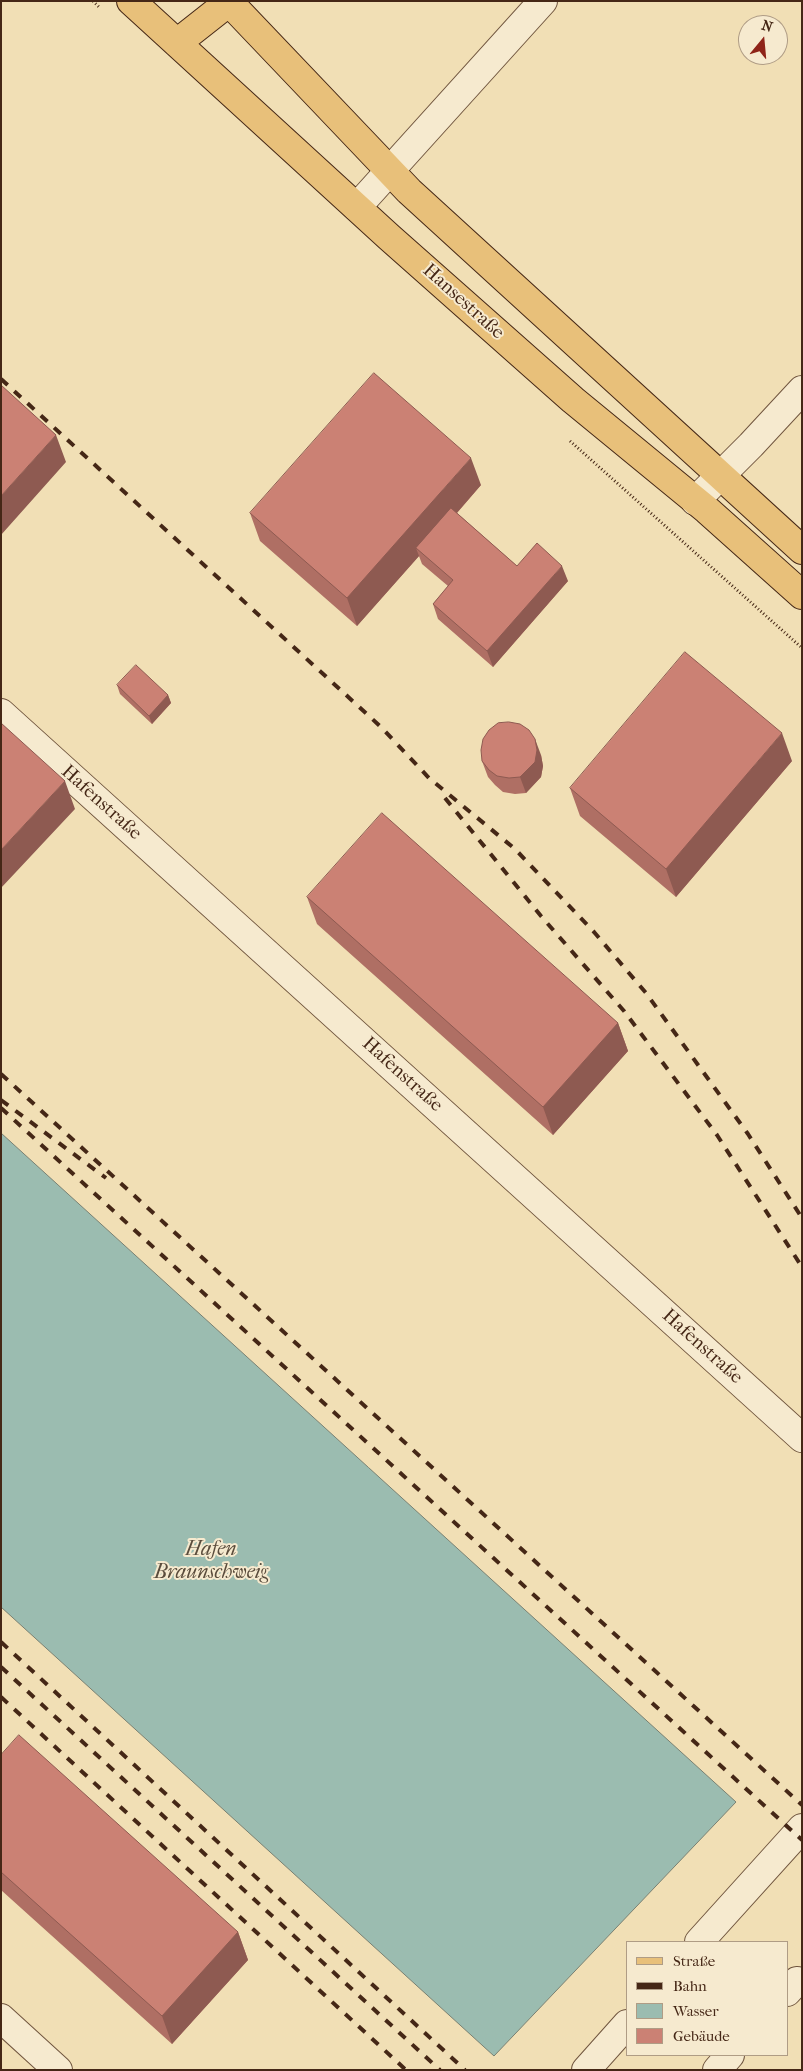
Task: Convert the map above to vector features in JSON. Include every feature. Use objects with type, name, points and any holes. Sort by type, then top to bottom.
[{"type":"main road","name":"Hansestraße","points":[[131,1],[357,208],[573,400],[695,501],[802,595]]},
{"type":"main road","points":[[177,43],[229,2],[391,172],[437,217],[802,550]]},
{"type":"street","points":[[357,208],[543,1]]},
{"type":"street","points":[[695,501],[745,452],[802,390]]},
{"type":"street","name":"Hafenstraße","points":[[1,713],[802,1438]]},
{"type":"street","points":[[701,1941],[802,1828]]},
{"type":"street","points":[[1,2018],[58,2070]]},
{"type":"street","points":[[586,2070],[626,2025]]},
{"type":"street","points":[[717,2070],[729,2056]]},
{"type":"water","name":"Hafen Braunschweig","points":[[1,1133],[736,1802],[494,2056],[1,1607]]},
{"type":"building","points":[[374,373],[471,458],[347,598],[250,513]]},
{"type":"building","points":[[1,385],[56,435],[1,496]]},
{"type":"building","points":[[451,508],[517,566],[537,543],[562,566],[487,651],[433,604],[453,580],[416,548]]},
{"type":"building","points":[[685,652],[782,733],[666,869],[570,788]]},
{"type":"building","points":[[136,665],[168,695],[149,716],[117,685]]},
{"type":"building","points":[[1,723],[65,781],[1,850]]},
{"type":"building","points":[[498,723],[520,724],[529,730],[535,739],[537,750],[535,762],[520,777],[497,776],[482,761],[483,739],[489,730]]},
{"type":"building","points":[[382,813],[618,1023],[543,1107],[307,897]]},
{"type":"building","points":[[19,1735],[238,1932],[162,2016],[1,1872],[1,1755]]},
{"type":"railway","points":[[1,379],[381,727],[429,778],[515,849],[594,932],[646,993],[748,1134],[802,1218]]},
{"type":"railway","points":[[445,798],[541,916],[624,1011],[717,1135],[802,1267]]},
{"type":"railway","points":[[1,1074],[802,1805]]},
{"type":"railway","points":[[1,1100],[106,1178]]},
{"type":"railway","points":[[1,1108],[802,1840]]},
{"type":"railway","points":[[1,1642],[465,2070]]},
{"type":"railway","points":[[1,1667],[440,2070]]},
{"type":"railway","points":[[1,1697],[406,2070]]}]
